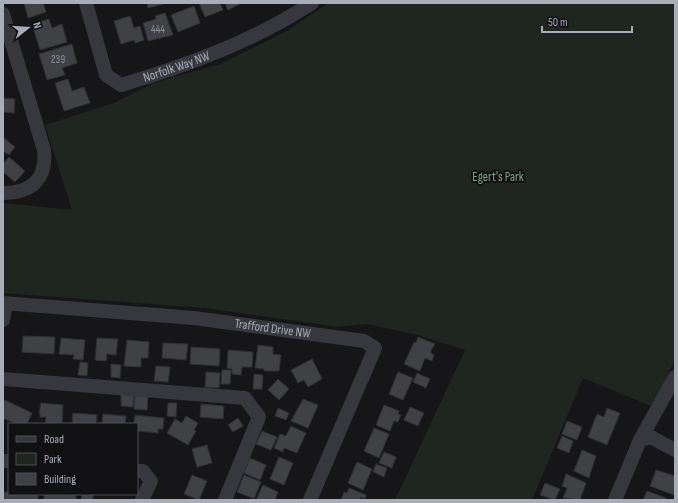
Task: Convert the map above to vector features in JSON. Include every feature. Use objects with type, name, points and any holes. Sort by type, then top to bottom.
[{"type":"street","name":"Norfolk Way NW","points":[[86,3],[106,75],[121,85],[179,68],[231,48],[267,30],[312,3]]},
{"type":"street","points":[[3,14],[44,150],[45,162],[42,174],[35,184],[24,190],[3,193]]},
{"type":"street","points":[[3,320],[4,304]]},
{"type":"street","name":"Trafford Drive NW","points":[[4,304],[194,318],[364,341],[375,348],[310,500]]},
{"type":"street","points":[[615,500],[640,440],[675,377]]},
{"type":"street","points":[[3,379],[246,398],[259,416],[225,500]]},
{"type":"street","points":[[640,440],[651,437],[675,450]]},
{"type":"street","points":[[138,470],[142,471],[151,481],[142,500]]},
{"type":"green space","name":"Egert's Park","points":[[328,3],[675,3],[675,359],[653,407],[583,378],[532,500],[395,500],[465,350],[418,335],[367,324],[338,327],[204,308],[3,293],[3,203],[72,210],[45,125],[114,103],[153,83],[220,64],[287,31]]},
{"type":"building","points":[[24,3],[43,3],[46,12],[28,18]]},
{"type":"building","points":[[147,3],[162,3],[163,4],[148,8]]},
{"type":"building","points":[[199,3],[220,3],[223,10],[205,17]]},
{"type":"building","points":[[225,3],[242,3],[228,10]]},
{"type":"building","points":[[194,6],[200,23],[178,32],[171,15]]},
{"type":"building","points":[[165,13],[173,35],[148,41],[143,23],[156,19],[155,16]]},
{"type":"building","points":[[130,16],[134,28],[140,26],[144,40],[135,43],[134,40],[121,44],[114,21]]},
{"type":"building","points":[[49,19],[52,28],[62,24],[67,42],[40,50],[32,24]]},
{"type":"building","points":[[72,44],[77,63],[62,68],[65,75],[47,80],[39,54]]},
{"type":"building","points":[[68,79],[72,91],[84,87],[90,103],[64,111],[55,83]]},
{"type":"building","points":[[3,98],[15,99],[14,113],[3,112]]},
{"type":"building","points":[[4,138],[15,147],[9,155],[3,151]]},
{"type":"building","points":[[9,157],[25,171],[15,182],[3,172],[3,164]]},
{"type":"building","points":[[23,336],[55,337],[54,354],[22,352]]},
{"type":"building","points":[[418,337],[435,344],[431,350],[431,353],[434,355],[432,361],[425,358],[420,371],[404,364],[414,342],[416,343]]},
{"type":"building","points":[[61,338],[85,340],[83,360],[73,359],[74,355],[59,354]]},
{"type":"building","points":[[97,338],[118,339],[116,355],[107,354],[106,361],[95,360]]},
{"type":"building","points":[[127,340],[149,342],[148,358],[141,358],[141,367],[124,366]]},
{"type":"building","points":[[163,343],[188,344],[186,360],[162,358]]},
{"type":"building","points":[[258,345],[273,347],[273,354],[281,355],[279,371],[264,371],[264,369],[255,368]]},
{"type":"building","points":[[191,347],[220,349],[219,366],[190,364]]},
{"type":"building","points":[[228,350],[253,352],[252,367],[242,367],[241,375],[232,374],[232,369],[227,368]]},
{"type":"building","points":[[312,359],[322,379],[308,387],[304,380],[298,383],[291,370]]},
{"type":"building","points":[[80,362],[88,363],[87,376],[78,375]]},
{"type":"building","points":[[111,364],[121,365],[120,378],[111,377]]},
{"type":"building","points":[[156,366],[170,367],[168,382],[154,381]]},
{"type":"building","points":[[222,370],[231,370],[230,384],[221,384]]},
{"type":"building","points":[[206,372],[220,373],[219,388],[205,387]]},
{"type":"building","points":[[398,372],[413,378],[403,400],[389,394]]},
{"type":"building","points":[[417,373],[430,379],[426,388],[413,382]]},
{"type":"building","points":[[254,374],[263,375],[262,389],[253,389]]},
{"type":"building","points":[[278,379],[289,389],[279,400],[268,390]]},
{"type":"building","points":[[121,393],[134,394],[133,407],[121,406]]},
{"type":"building","points":[[135,394],[148,395],[147,410],[134,409]]},
{"type":"building","points":[[303,399],[318,405],[308,428],[291,421]]},
{"type":"building","points":[[5,400],[32,413],[27,423],[14,423],[3,418],[3,404]]},
{"type":"building","points":[[41,403],[63,405],[62,423],[45,423],[46,417],[40,417],[39,413]]},
{"type":"building","points":[[168,403],[177,403],[176,417],[167,416]]},
{"type":"building","points":[[201,404],[224,406],[223,419],[200,417]]},
{"type":"building","points":[[384,405],[399,411],[398,414],[401,415],[398,422],[394,421],[390,431],[376,425]]},
{"type":"building","points":[[410,407],[424,413],[418,426],[404,420]]},
{"type":"building","points":[[278,408],[289,413],[286,420],[275,416]]},
{"type":"building","points":[[607,408],[620,413],[607,445],[588,437],[597,414],[604,417]]},
{"type":"building","points":[[73,413],[97,415],[96,423],[72,423]]},
{"type":"building","points":[[103,414],[126,416],[125,423],[102,423]]},
{"type":"building","points":[[135,415],[164,418],[163,429],[158,429],[158,433],[138,431],[138,423],[134,423]]},
{"type":"building","points":[[186,416],[198,423],[194,430],[196,431],[188,445],[167,433],[175,419],[182,423]]},
{"type":"building","points":[[238,418],[243,426],[233,432],[228,425]]},
{"type":"building","points":[[567,421],[582,427],[577,440],[562,434]]},
{"type":"building","points":[[291,426],[306,433],[297,453],[284,448],[283,452],[274,448],[280,434],[286,436]]},
{"type":"building","points":[[374,428],[389,434],[379,458],[364,451]]},
{"type":"building","points":[[262,431],[277,437],[271,450],[256,444]]},
{"type":"building","points":[[562,436],[573,441],[569,453],[557,448]]},
{"type":"building","points":[[207,445],[212,463],[197,467],[192,449]]},
{"type":"building","points":[[582,450],[596,456],[589,478],[574,471]]},
{"type":"building","points":[[384,452],[396,457],[392,468],[379,463]]},
{"type":"building","points":[[279,457],[293,463],[284,485],[270,479]]},
{"type":"building","points":[[250,458],[266,465],[260,480],[244,473]]},
{"type":"building","points":[[357,462],[372,469],[363,490],[348,483]]},
{"type":"building","points":[[376,464],[387,468],[384,477],[373,472]]},
{"type":"building","points":[[656,470],[675,476],[674,495],[650,486]]},
{"type":"building","points":[[566,474],[586,483],[580,500],[563,498],[567,488],[562,486]]},
{"type":"building","points":[[192,475],[207,481],[199,500],[184,494]]},
{"type":"building","points":[[244,475],[261,482],[254,499],[237,492]]},
{"type":"building","points":[[545,483],[560,489],[555,500],[540,495]]},
{"type":"building","points":[[263,485],[278,492],[275,500],[256,500]]},
{"type":"building","points":[[349,488],[366,495],[365,499],[361,497],[360,500],[341,500],[344,492],[347,493]]},
{"type":"building","points":[[647,491],[666,498],[665,500],[643,500]]},
{"type":"building","points":[[4,492],[8,492],[8,495],[38,495],[38,500],[4,500]]},
{"type":"building","points":[[44,495],[76,495],[76,500],[44,500]]},
{"type":"building","points":[[82,495],[93,495],[93,500],[81,500]]}]
